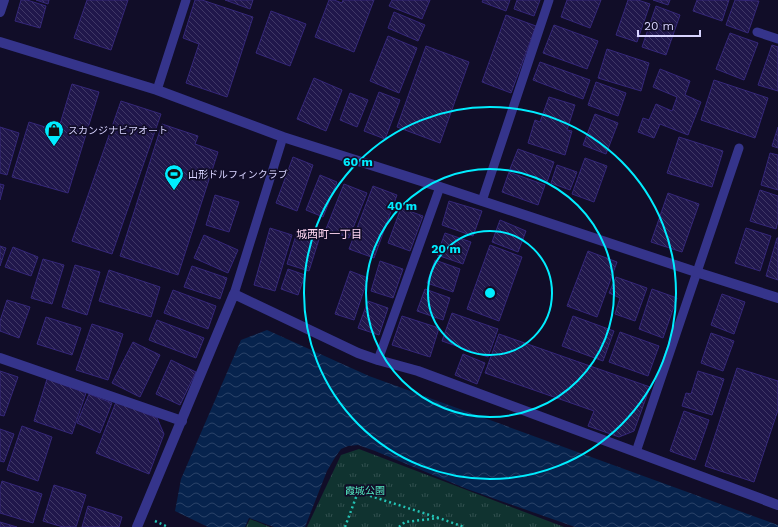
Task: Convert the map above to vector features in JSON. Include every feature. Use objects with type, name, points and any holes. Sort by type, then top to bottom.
[{"type":"street","points":[[0,12],[4,0]]},
{"type":"street","points":[[0,42],[157,90],[283,137],[778,298]]},
{"type":"street","points":[[136,527],[182,421],[234,294],[358,353],[418,371],[778,505]]},
{"type":"street","points":[[0,358],[182,421]]},
{"type":"lane","points":[[157,90],[186,0]]},
{"type":"lane","points":[[482,201],[549,0]]},
{"type":"lane","points":[[757,32],[778,39]]},
{"type":"lane","points":[[234,294],[283,137]]},
{"type":"lane","points":[[636,452],[739,148]]},
{"type":"lane","points":[[378,360],[440,187]]},
{"type":"path","points":[[345,527],[358,492],[464,527]]},
{"type":"path","points":[[149,518],[168,527]]},
{"type":"path","points":[[399,527],[405,522],[439,518]]},
{"type":"green space","name":"霞城公園","points":[[359,449],[564,527],[307,527],[341,455]]},
{"type":"green space","points":[[250,519],[270,527],[246,527]]},
{"type":"water","points":[[267,330],[369,376],[778,525],[778,527],[575,527],[467,489],[358,445],[348,446],[341,449],[334,459],[327,471],[305,527],[274,527],[249,518],[245,527],[208,527],[175,511],[181,479],[241,340]]},
{"type":"building","points":[[21,0],[27,0],[46,6],[40,28],[15,21]]},
{"type":"building","points":[[36,0],[49,0],[48,4]]},
{"type":"building","points":[[87,0],[128,0],[111,50],[74,38]]},
{"type":"building","points":[[195,0],[202,0],[253,17],[227,97],[186,83],[199,44],[183,38]]},
{"type":"building","points":[[225,0],[253,0],[250,9]]},
{"type":"building","points":[[329,0],[342,3],[343,0],[374,0],[354,52],[315,37]]},
{"type":"building","points":[[392,0],[430,0],[422,19],[389,6]]},
{"type":"building","points":[[483,0],[510,0],[506,11],[482,2]]},
{"type":"building","points":[[517,0],[540,0],[534,16],[514,9]]},
{"type":"building","points":[[567,0],[601,0],[590,28],[561,17]]},
{"type":"building","points":[[628,0],[638,0],[650,4],[637,42],[616,35]]},
{"type":"building","points":[[653,0],[670,0],[668,5]]},
{"type":"building","points":[[697,0],[729,0],[722,21],[693,11]]},
{"type":"building","points":[[735,0],[759,1],[748,33],[726,25]]},
{"type":"building","points":[[656,6],[680,15],[666,55],[642,47]]},
{"type":"building","points":[[271,11],[306,24],[290,66],[256,53]]},
{"type":"building","points":[[394,12],[425,25],[418,41],[388,28]]},
{"type":"building","points":[[506,15],[536,26],[511,93],[482,82]]},
{"type":"building","points":[[554,25],[598,41],[587,69],[543,53]]},
{"type":"building","points":[[730,33],[758,43],[744,80],[716,69]]},
{"type":"building","points":[[388,36],[417,48],[399,93],[370,81]]},
{"type":"building","points":[[772,45],[778,47],[778,91],[758,85]]},
{"type":"building","points":[[426,46],[469,62],[440,143],[397,127]]},
{"type":"building","points":[[607,49],[649,63],[641,91],[598,78]]},
{"type":"building","points":[[540,62],[590,80],[583,99],[533,80]]},
{"type":"building","points":[[660,69],[690,81],[685,95],[701,102],[688,135],[660,124],[654,138],[638,132],[643,118],[649,120],[656,104],[672,111],[677,97],[653,87]]},
{"type":"building","points":[[314,78],[342,90],[326,131],[297,119]]},
{"type":"building","points":[[714,80],[768,98],[755,138],[701,120]]},
{"type":"building","points":[[596,82],[626,93],[618,116],[588,105]]},
{"type":"building","points":[[72,84],[99,92],[68,193],[12,177],[29,122],[58,131]]},
{"type":"building","points":[[379,92],[400,100],[385,139],[364,131]]},
{"type":"building","points":[[350,93],[368,100],[357,127],[340,120]]},
{"type":"building","points":[[549,97],[575,105],[567,130],[572,131],[565,155],[528,143],[535,120],[540,122]]},
{"type":"building","points":[[121,101],[161,114],[112,254],[72,241]]},
{"type":"building","points":[[595,114],[618,123],[606,154],[583,145]]},
{"type":"building","points":[[162,124],[198,136],[195,144],[218,152],[178,275],[120,256]]},
{"type":"building","points":[[0,127],[19,133],[7,175],[0,173]]},
{"type":"building","points":[[778,127],[778,148],[772,146]]},
{"type":"building","points":[[679,137],[723,151],[712,187],[667,173]]},
{"type":"building","points":[[518,149],[554,162],[547,182],[510,169]]},
{"type":"building","points":[[770,153],[778,155],[778,190],[761,185]]},
{"type":"building","points":[[293,157],[313,165],[297,211],[276,203]]},
{"type":"building","points":[[585,158],[607,166],[594,202],[572,194]]},
{"type":"building","points":[[557,165],[577,172],[570,190],[551,183]]},
{"type":"building","points":[[509,172],[545,185],[538,205],[502,192]]},
{"type":"building","points":[[320,175],[337,182],[323,217],[306,210]]},
{"type":"building","points":[[0,184],[4,185],[0,200]]},
{"type":"building","points":[[344,184],[367,193],[349,238],[326,229]]},
{"type":"building","points":[[373,186],[397,195],[374,258],[349,249]]},
{"type":"building","points":[[760,190],[778,196],[778,221],[776,229],[750,221]]},
{"type":"building","points":[[668,193],[699,204],[682,252],[651,242]]},
{"type":"building","points":[[215,195],[239,202],[229,232],[206,225]]},
{"type":"building","points":[[449,201],[482,211],[473,236],[442,225]]},
{"type":"building","points":[[401,208],[423,216],[410,251],[388,243]]},
{"type":"building","points":[[500,220],[526,231],[518,252],[492,242]]},
{"type":"building","points":[[270,228],[292,235],[275,291],[254,285]]},
{"type":"building","points":[[746,228],[771,236],[760,271],[735,263]]},
{"type":"building","points":[[298,229],[320,236],[309,271],[287,264]]},
{"type":"building","points":[[445,233],[471,242],[463,264],[437,255]]},
{"type":"building","points":[[204,235],[238,250],[228,273],[194,258]]},
{"type":"building","points":[[778,238],[778,280],[766,276]]},
{"type":"building","points":[[490,245],[522,257],[499,321],[467,309]]},
{"type":"building","points":[[0,246],[6,248],[0,266]]},
{"type":"building","points":[[13,247],[38,257],[31,276],[5,267]]},
{"type":"building","points":[[588,251],[617,262],[597,317],[567,306]]},
{"type":"building","points":[[43,259],[64,265],[52,304],[31,298]]},
{"type":"building","points":[[435,260],[460,269],[453,292],[427,283]]},
{"type":"building","points":[[380,261],[403,269],[393,298],[371,291]]},
{"type":"building","points":[[75,265],[100,272],[87,315],[62,307]]},
{"type":"building","points":[[192,266],[227,278],[220,299],[184,287]]},
{"type":"building","points":[[288,269],[305,275],[298,295],[281,289]]},
{"type":"building","points":[[109,270],[160,287],[151,317],[99,301]]},
{"type":"building","points":[[350,271],[368,278],[354,320],[335,314]]},
{"type":"building","points":[[616,277],[647,288],[635,321],[615,314],[620,298],[609,293]]},
{"type":"building","points":[[425,289],[450,298],[443,320],[417,311]]},
{"type":"building","points":[[652,289],[677,298],[663,338],[639,329]]},
{"type":"building","points":[[173,290],[216,306],[208,329],[164,313]]},
{"type":"building","points":[[722,294],[745,302],[734,334],[711,325]]},
{"type":"building","points":[[7,300],[30,307],[19,338],[0,331],[0,321]]},
{"type":"building","points":[[368,301],[388,308],[379,335],[358,328]]},
{"type":"building","points":[[452,313],[498,329],[488,357],[442,341]]},
{"type":"building","points":[[402,316],[439,328],[430,357],[392,345]]},
{"type":"building","points":[[573,316],[614,331],[603,361],[562,346]]},
{"type":"building","points":[[46,317],[81,328],[72,355],[37,344]]},
{"type":"building","points":[[157,320],[204,338],[196,358],[149,340]]},
{"type":"building","points":[[92,324],[123,334],[108,380],[76,370]]},
{"type":"building","points":[[620,332],[659,346],[648,376],[609,362]]},
{"type":"building","points":[[711,333],[734,341],[723,371],[701,363]]},
{"type":"building","points":[[499,334],[650,387],[634,431],[619,437],[588,426],[594,411],[485,373]]},
{"type":"building","points":[[133,342],[160,355],[140,397],[112,383]]},
{"type":"building","points":[[463,354],[485,363],[477,384],[455,375]]},
{"type":"building","points":[[171,360],[196,372],[180,405],[156,394]]},
{"type":"building","points":[[737,368],[778,381],[778,410],[754,482],[705,466]]},
{"type":"building","points":[[0,371],[18,377],[4,416],[0,415]]},
{"type":"building","points":[[698,371],[724,379],[712,415],[682,406],[686,393],[691,394]]},
{"type":"building","points":[[47,379],[86,393],[72,434],[34,421]]},
{"type":"building","points":[[89,394],[112,403],[100,433],[77,423]]},
{"type":"building","points":[[116,402],[157,418],[164,434],[149,474],[96,453]]},
{"type":"building","points":[[684,411],[709,420],[695,460],[670,451]]},
{"type":"building","points":[[22,426],[52,437],[38,481],[7,470]]},
{"type":"building","points":[[0,429],[14,434],[4,462],[0,461]]},
{"type":"building","points":[[2,481],[42,494],[33,523],[0,513],[0,488]]},
{"type":"building","points":[[54,485],[86,495],[76,527],[63,527],[43,521]]},
{"type":"building","points":[[88,506],[122,517],[119,527],[82,527]]},
{"type":"building","points":[[0,522],[17,527],[0,527]]},
{"type":"place","name":"スカンジナビアオート","points":[[54,147]]},
{"type":"place","name":"山形ドルフィンクラブ","points":[[174,191]]},
{"type":"district","name":"城西町一丁目","points":[[329,234]]}]
